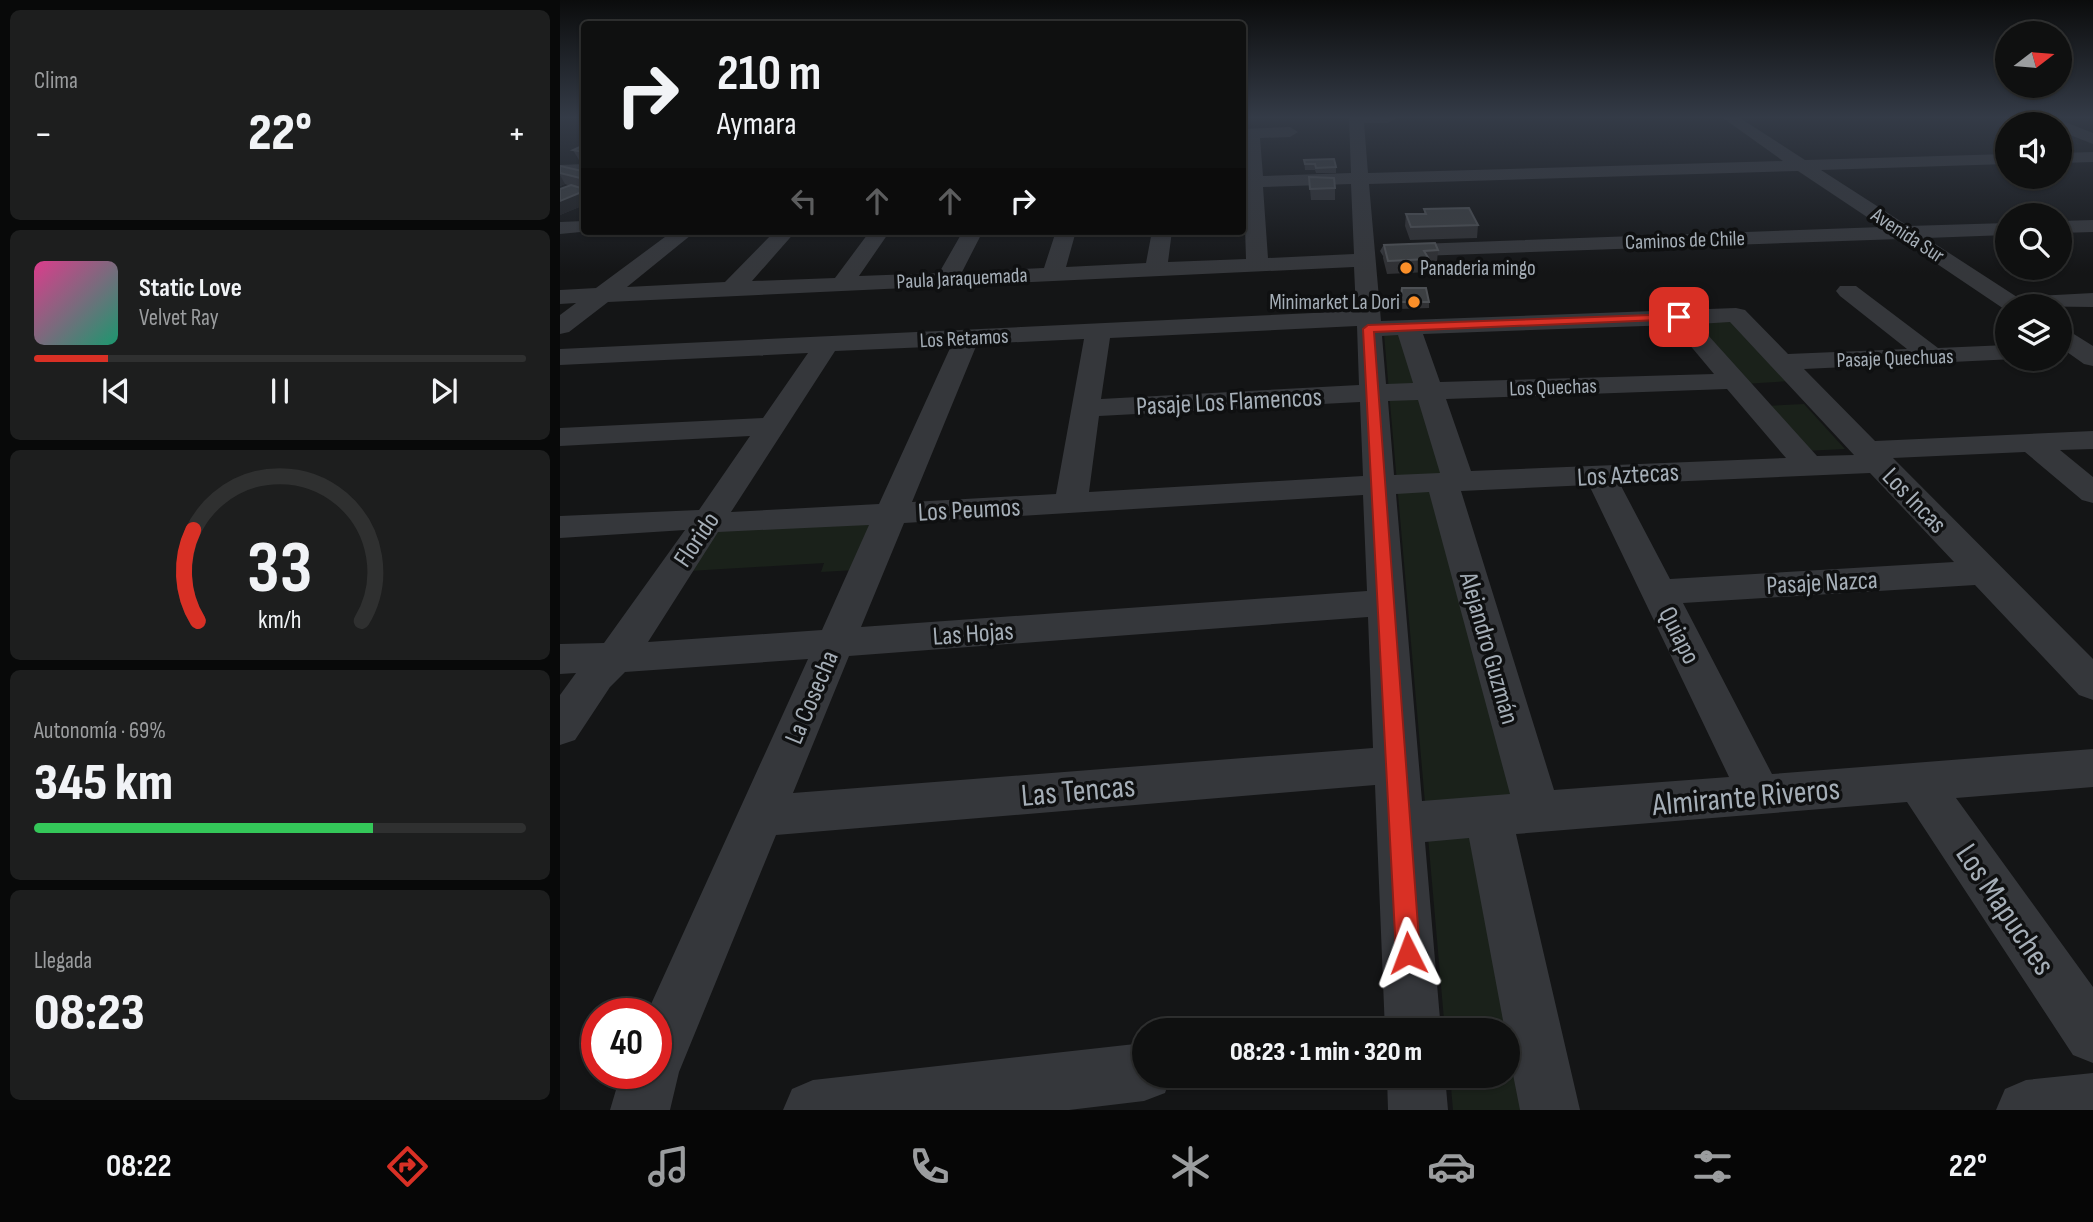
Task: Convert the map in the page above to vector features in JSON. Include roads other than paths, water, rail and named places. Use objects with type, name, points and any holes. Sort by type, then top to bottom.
[{"type":"street","points":[[1358,170],[1412,1018]]},
{"type":"street","points":[[1257,265],[1248,182],[1638,170]]},
{"type":"street","name":"Avenida Sur","points":[[1809,170],[1996,294]]},
{"type":"street","points":[[2072,227],[2093,226]]},
{"type":"street","points":[[560,228],[581,227]]},
{"type":"street","name":"Caminos de Chile","points":[[1363,256],[1995,229]]},
{"type":"street","points":[[560,327],[681,235]]},
{"type":"street","points":[[732,289],[782,235]]},
{"type":"street","points":[[842,284],[877,235]]},
{"type":"street","points":[[947,279],[971,235]]},
{"type":"street","points":[[1053,274],[1065,235]]},
{"type":"street","points":[[1156,269],[1161,235]]},
{"type":"street","name":"Paula Jaraquemada","points":[[560,297],[1257,265],[1363,256]]},
{"type":"street","points":[[1848,291],[1932,356]]},
{"type":"street","points":[[2072,301],[2093,300]]},
{"type":"street","name":"Los Retamos","points":[[560,358],[1098,331],[1368,323],[1408,327],[1736,315]]},
{"type":"street","name":"Los Incas","points":[[1736,315],[2093,684]]},
{"type":"street","points":[[1679,317],[1808,466]]},
{"type":"street","name":"Alejandro Guzmán","points":[[1408,327],[1431,391],[1513,814],[1550,1110]]},
{"type":"street","points":[[1071,503],[1098,331]]},
{"type":"street","name":"La Cosecha","points":[[672,1021],[967,338]]},
{"type":"street","name":"Florido","points":[[560,728],[596,676],[617,655],[827,345]]},
{"type":"street","name":"Pasaje Quechuas","points":[[1782,362],[1995,353]]},
{"type":"street","name":"Los Quechas","points":[[1372,393],[1739,387],[1809,390]]},
{"type":"street","name":"Pasaje Los Flamencos","points":[[1086,408],[1372,393]]},
{"type":"street","points":[[560,437],[772,426]]},
{"type":"street","name":"Los Aztecas","points":[[1378,485],[1808,466],[1873,456],[2093,440]]},
{"type":"street","points":[[2032,443],[2093,493]]},
{"type":"street","name":"Quiapo","points":[[1600,475],[1760,795]]},
{"type":"street","name":"Los Peumos","points":[[560,527],[689,519],[729,523],[1378,485]]},
{"type":"street","name":"Pasaje Nazca","points":[[1658,592],[1985,572]]},
{"type":"street","name":"Las Hojas","points":[[560,659],[617,655],[654,656],[1386,603]]},
{"type":"street","name":"Las Tencas","points":[[760,816],[1396,765]]},
{"type":"street","name":"Almirante Riveros","points":[[1399,823],[2093,768]]},
{"type":"street","name":"Los Mapuches","points":[[1919,782],[2093,1035]]},
{"type":"street","points":[[813,1110],[1132,1073]]},
{"type":"street","points":[[1417,1088],[1418,1110]]},
{"type":"street","points":[[640,1110],[646,1089]]},
{"type":"street","points":[[2026,1110],[2093,1103]]},
{"type":"place","name":"Panaderia mingo","points":[[1406,268]]},
{"type":"place","name":"Minimarket La Dori","points":[[1414,302]]}]
